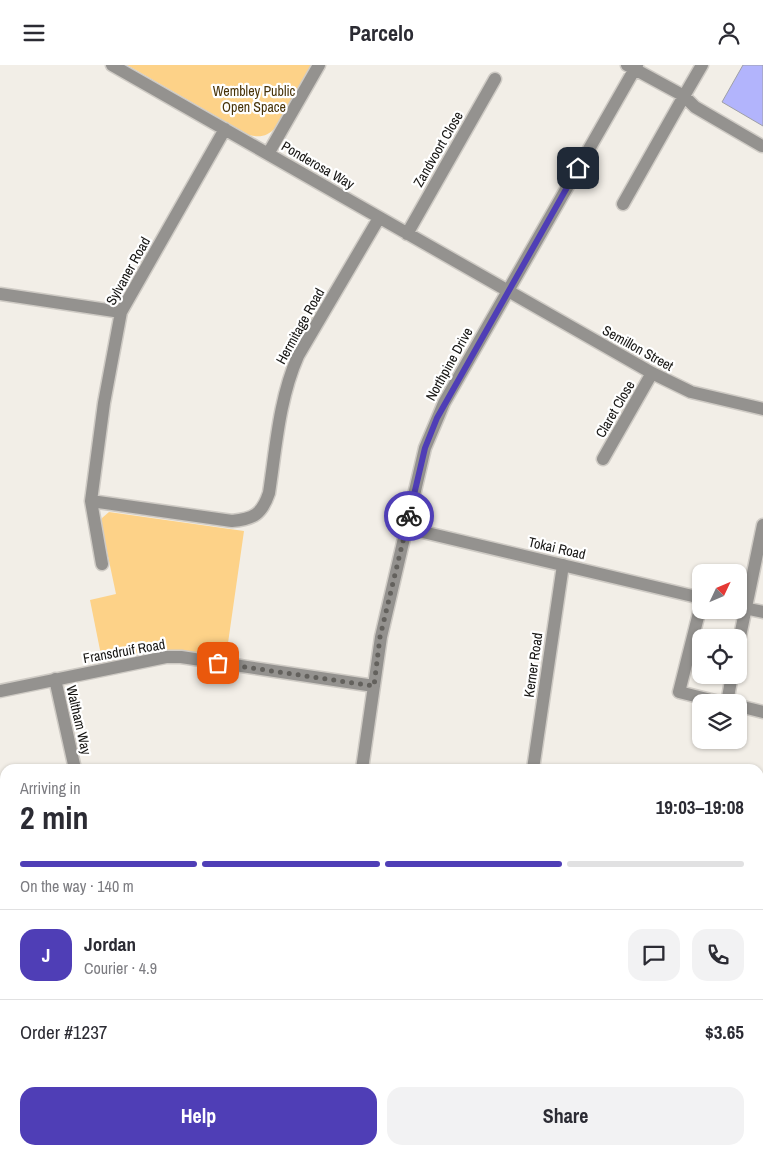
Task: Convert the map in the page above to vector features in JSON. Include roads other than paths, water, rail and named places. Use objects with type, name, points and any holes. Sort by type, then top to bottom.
[{"type":"street","name":"Ponderosa Way","points":[[112,65],[508,291]]},
{"type":"street","points":[[268,154],[319,65]]},
{"type":"street","points":[[623,204],[702,65]]},
{"type":"street","points":[[633,66],[684,97],[695,107],[762,145]]},
{"type":"street","name":"Northpine Drive","points":[[363,764],[380,637],[425,448],[437,418],[633,66]]},
{"type":"street","name":"Zandvoort Close","points":[[407,234],[495,79]]},
{"type":"street","name":"Sylvaner Road","points":[[102,564],[90,501],[104,403],[121,312],[225,129]]},
{"type":"street","name":"Hermitage Road","points":[[90,501],[232,521],[247,519],[256,515],[265,505],[269,493],[284,394],[291,371],[380,218]]},
{"type":"street","name":"Semillon Street","points":[[508,291],[652,373],[691,392],[763,409]]},
{"type":"street","points":[[0,295],[121,312]]},
{"type":"street","name":"Claret Close","points":[[603,459],[652,373]]},
{"type":"street","points":[[748,584],[763,525]]},
{"type":"street","name":"Tokai Road","points":[[406,528],[692,596]]},
{"type":"street","name":"Kerner Road","points":[[534,764],[563,565]]},
{"type":"street","points":[[748,609],[763,612]]},
{"type":"street","points":[[692,695],[679,692],[697,619]]},
{"type":"street","name":"Fransdruif Road","points":[[0,691],[166,657],[181,657],[374,686]]},
{"type":"street","name":"Waltham Way","points":[[55,679],[74,764]]},
{"type":"street","points":[[747,708],[763,712]]},
{"type":"park label","name":"Wembley Public Open Space","points":[[254,99]]}]
